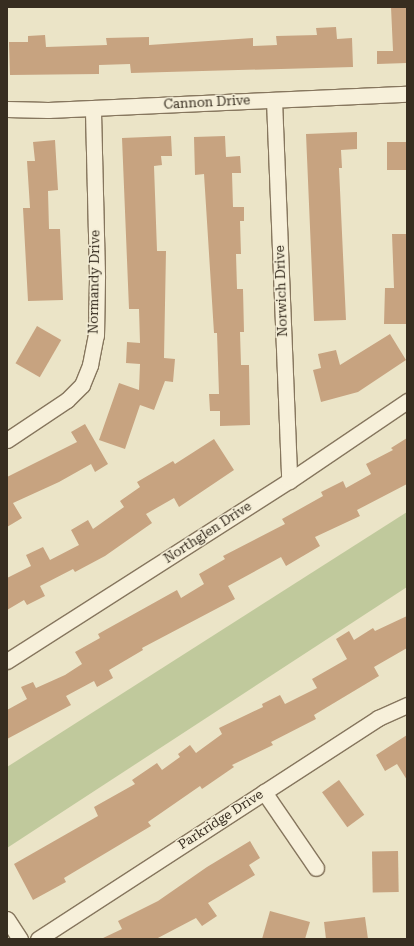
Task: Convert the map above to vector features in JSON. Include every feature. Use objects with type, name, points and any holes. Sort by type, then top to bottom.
[{"type":"street","name":"Cannon Drive","points":[[7,109],[93,108],[407,94]]},
{"type":"street","name":"Norwich Drive","points":[[274,100],[289,481]]},
{"type":"street","name":"Normandy Drive","points":[[7,440],[67,400],[82,384],[90,365],[96,335],[97,275],[93,108]]},
{"type":"street","name":"Northglen Drive","points":[[7,661],[289,481],[407,400]]},
{"type":"street","name":"Parkridge Drive","points":[[38,939],[378,718],[407,705]]},
{"type":"street","points":[[264,792],[316,868]]},
{"type":"street","points":[[7,919],[20,939]]},
{"type":"green space","points":[[407,512],[407,587],[7,848],[7,767]]},
{"type":"building","points":[[391,7],[407,7],[407,63],[377,64],[377,51],[393,51]]},
{"type":"building","points":[[336,27],[337,39],[352,38],[353,67],[131,73],[130,64],[99,65],[99,74],[10,75],[9,42],[28,42],[28,36],[45,35],[46,47],[107,45],[106,38],[149,37],[149,45],[253,38],[253,46],[277,45],[276,36],[317,35],[316,28]]},
{"type":"building","points":[[357,132],[357,149],[341,150],[342,168],[339,168],[346,320],[314,321],[306,134]]},
{"type":"building","points":[[171,136],[172,156],[161,156],[162,165],[154,166],[157,251],[166,251],[164,358],[175,359],[173,382],[165,381],[154,410],[140,405],[125,449],[99,440],[119,383],[139,390],[140,364],[126,363],[127,342],[140,343],[139,309],[129,309],[122,138]]},
{"type":"building","points":[[225,136],[226,157],[240,156],[241,173],[232,173],[233,207],[244,207],[244,221],[240,221],[241,254],[236,254],[237,289],[243,289],[244,332],[240,332],[241,365],[249,365],[250,425],[220,426],[220,411],[210,411],[209,394],[219,394],[217,333],[214,333],[204,174],[195,175],[194,137]]},
{"type":"building","points":[[55,140],[58,190],[48,191],[49,229],[60,229],[63,300],[28,301],[23,208],[30,208],[27,161],[35,161],[33,142]]},
{"type":"building","points":[[387,142],[407,142],[407,170],[387,170]]},
{"type":"building","points":[[392,234],[407,234],[407,324],[384,324],[385,288],[394,288]]},
{"type":"building","points":[[37,326],[61,340],[40,377],[16,363]]},
{"type":"building","points":[[390,334],[406,360],[358,392],[321,402],[313,370],[321,368],[318,354],[336,350],[340,365]]},
{"type":"building","points":[[85,424],[108,464],[95,472],[91,464],[59,482],[13,503],[22,518],[7,527],[7,477],[77,442],[71,432]]},
{"type":"building","points":[[407,438],[407,484],[357,510],[360,516],[315,537],[320,546],[286,566],[281,557],[228,586],[235,599],[142,648],[143,650],[109,670],[113,678],[97,687],[94,681],[66,696],[71,705],[7,739],[7,710],[27,699],[21,687],[33,682],[36,688],[65,675],[82,664],[75,652],[100,638],[98,634],[177,590],[181,598],[204,584],[199,574],[225,559],[223,556],[285,524],[282,519],[323,496],[321,492],[343,481],[346,488],[371,474],[366,464],[393,450],[391,448]]},
{"type":"building","points":[[214,439],[234,470],[179,507],[174,498],[146,514],[152,523],[105,556],[75,572],[73,569],[40,586],[45,596],[27,605],[24,600],[7,610],[7,578],[31,566],[26,555],[43,547],[50,560],[79,545],[71,530],[88,520],[93,529],[124,507],[120,501],[140,487],[137,482],[173,461],[175,464]]},
{"type":"building","points":[[407,616],[407,648],[374,667],[379,676],[314,715],[316,719],[271,742],[273,745],[232,765],[234,767],[202,789],[200,786],[148,822],[151,826],[64,878],[66,882],[33,900],[14,864],[98,816],[94,807],[135,784],[132,780],[157,763],[162,770],[180,757],[178,754],[190,745],[196,753],[222,734],[219,728],[263,707],[262,704],[280,695],[285,704],[317,688],[312,679],[347,659],[336,639],[349,631],[354,640],[373,628],[375,631]]},
{"type":"building","points":[[407,735],[407,780],[397,764],[385,771],[376,755]]},
{"type":"building","points":[[339,780],[364,815],[347,827],[322,792]]},
{"type":"building","points":[[250,841],[260,858],[249,865],[255,875],[208,903],[217,916],[202,926],[196,918],[156,939],[101,939],[122,929],[118,921],[158,901],[207,867]]},
{"type":"building","points":[[372,851],[398,851],[399,892],[373,892]]},
{"type":"building","points":[[270,911],[310,922],[305,939],[262,939]]},
{"type":"building","points":[[365,917],[368,939],[326,939],[324,922]]}]
